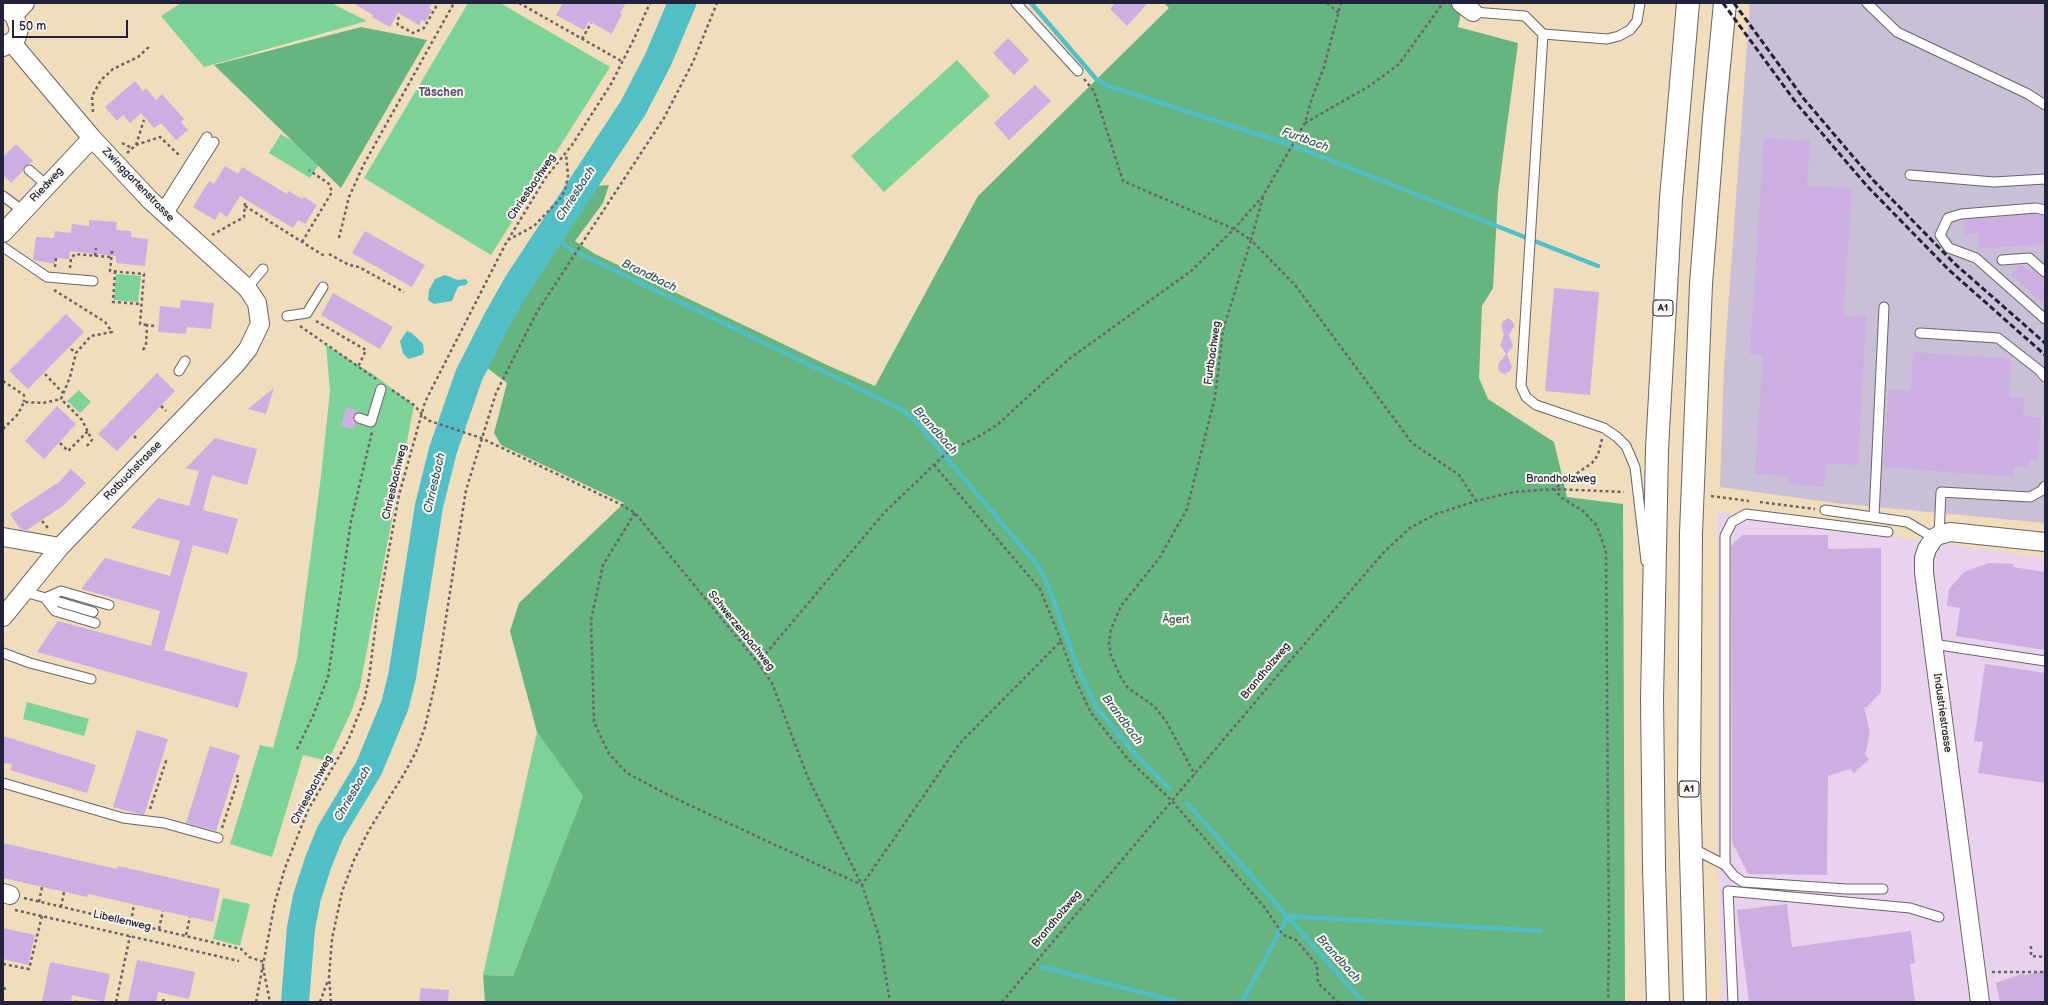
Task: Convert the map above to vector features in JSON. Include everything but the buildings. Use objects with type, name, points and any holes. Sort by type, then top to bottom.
[{"type":"highway","name":"A1","points":[[1658,1002],[1653,790],[1653,614],[1657,449],[1665,282],[1688,3]]},
{"type":"highway","name":"A1","points":[[1695,1002],[1690,847],[1690,583],[1694,442],[1707,201],[1725,3]]},
{"type":"street","points":[[7,45],[16,39],[19,30],[14,9]]},
{"type":"street","name":"Zwinggartenstrasse","points":[[7,45],[92,138],[164,213],[247,288],[257,303],[260,324]]},
{"type":"street","name":"Riedweg","points":[[3,232],[92,138]]},
{"type":"street","name":"Rotbuchstrasse","points":[[3,617],[60,547],[236,364],[248,349],[260,324]]},
{"type":"street","points":[[1936,536],[1964,532],[2045,542]]},
{"type":"street","name":"Industriestrasse","points":[[1936,536],[1927,549],[1924,572],[1980,1002]]},
{"type":"street","points":[[3,537],[60,547]]},
{"type":"lane","points":[[1016,3],[1078,72]]},
{"type":"lane","points":[[1467,7],[1525,16],[1543,34],[1607,39],[1619,36],[1630,30],[1637,21],[1640,3]]},
{"type":"lane","points":[[1867,3],[1897,32],[2028,94],[2045,105]]},
{"type":"lane","points":[[1543,34],[1521,386],[1526,397],[1536,405],[1604,428],[1617,437],[1626,446],[1635,467],[1653,614]]},
{"type":"lane","points":[[210,140],[164,213],[190,164],[210,140]]},
{"type":"lane","points":[[29,170],[46,186]]},
{"type":"lane","points":[[1910,175],[1994,182],[2045,179]]},
{"type":"lane","points":[[3,196],[23,211]]},
{"type":"lane","points":[[2045,210],[2036,208],[1960,214],[1948,218],[1940,235],[1949,248],[1976,258],[2045,319]]},
{"type":"lane","points":[[3,247],[47,277],[93,281]]},
{"type":"lane","points":[[2002,260],[2029,258],[2045,272]]},
{"type":"lane","points":[[247,288],[263,269]]},
{"type":"lane","points":[[287,316],[307,313],[323,287]]},
{"type":"lane","points":[[1874,516],[1884,307]]},
{"type":"lane","points":[[1920,333],[1998,338],[2039,370],[2045,378]]},
{"type":"lane","points":[[179,371],[185,361]]},
{"type":"lane","points":[[359,418],[371,422],[383,386]]},
{"type":"lane","points":[[1825,510],[1907,522],[1936,536],[1941,492],[2030,497],[2041,491],[2045,486]]},
{"type":"lane","points":[[1725,865],[1725,536],[1732,522],[1746,514],[1888,532]]},
{"type":"lane","points":[[25,589],[32,594],[93,612]]},
{"type":"lane","points":[[45,598],[61,591],[109,605]]},
{"type":"lane","points":[[45,598],[55,611],[94,623]]},
{"type":"lane","points":[[1933,644],[2045,661]]},
{"type":"lane","points":[[3,653],[30,663],[91,679]]},
{"type":"lane","points":[[3,783],[123,818],[164,824],[218,838]]},
{"type":"lane","points":[[1690,847],[1725,865],[1734,876],[1744,882],[1846,889],[1883,889]]},
{"type":"lane","points":[[1733,1002],[1728,891],[1910,908],[1939,917]]},
{"type":"path","points":[[399,17],[396,21],[398,25],[413,33],[424,28],[438,3]]},
{"type":"path","points":[[339,238],[349,197],[364,164],[454,3]]},
{"type":"path","points":[[519,3],[622,62]]},
{"type":"path","name":"Chriesbachweg","points":[[256,1002],[274,902],[297,836],[308,810],[348,741],[364,701],[369,678],[377,615],[399,495],[421,413],[452,347],[507,241],[546,177],[566,152],[610,84],[650,3]]},
{"type":"path","points":[[331,1002],[329,977],[332,939],[342,892],[354,860],[369,830],[416,752],[425,727],[436,675],[466,490],[496,393],[524,334],[664,118],[693,62],[717,3]]},
{"type":"path","points":[[1327,3],[1339,12]]},
{"type":"path","points":[[758,663],[884,513],[939,460],[950,450],[978,438],[997,425],[1069,359],[1191,271],[1234,229],[1263,196],[1286,153],[1305,123],[1311,101],[1324,67],[1341,3]]},
{"type":"path","points":[[1305,123],[1371,85],[1399,64],[1443,3]]},
{"type":"path","points":[[582,39],[591,22]]},
{"type":"path","points":[[96,116],[91,105],[95,88],[113,70],[138,57],[150,46]]},
{"type":"path","points":[[1078,72],[1094,91],[1122,181],[1234,229],[1251,240],[1295,285],[1412,443],[1459,475],[1476,501]]},
{"type":"path","points":[[136,145],[144,120]]},
{"type":"path","points":[[122,156],[136,145],[161,138],[164,135]]},
{"type":"path","points":[[161,138],[190,164]]},
{"type":"path","points":[[120,142],[132,148]]},
{"type":"path","points":[[507,241],[534,226],[560,199],[568,176],[566,152]]},
{"type":"path","points":[[302,242],[332,192],[329,184],[309,170]]},
{"type":"path","name":"Furtbachweg","points":[[1195,774],[1166,721],[1154,706],[1128,688],[1120,676],[1111,655],[1109,644],[1111,629],[1121,606],[1160,557],[1187,509],[1215,397],[1222,330],[1251,240],[1263,196]]},
{"type":"path","points":[[206,238],[244,217],[245,205],[326,257]]},
{"type":"path","points":[[95,256],[96,248]]},
{"type":"path","points":[[112,251],[110,271],[144,274],[140,324],[155,326]]},
{"type":"path","points":[[69,279],[71,258],[74,254],[111,257]]},
{"type":"path","points":[[329,254],[349,265],[359,267],[404,292]]},
{"type":"path","points":[[115,271],[113,302],[141,304]]},
{"type":"path","points":[[48,286],[105,322],[112,332],[91,336],[76,353],[60,399]]},
{"type":"path","points":[[307,313],[311,319],[366,350],[358,367]]},
{"type":"path","points":[[287,316],[293,322],[383,386],[414,405],[421,413]]},
{"type":"path","points":[[143,350],[146,344],[148,325]]},
{"type":"path","points":[[71,349],[76,353]]},
{"type":"path","points":[[45,374],[63,393]]},
{"type":"path","points":[[3,381],[24,395],[24,402],[18,414],[3,429]]},
{"type":"path","points":[[24,402],[43,403],[60,399]]},
{"type":"path","points":[[60,399],[82,420],[88,431],[92,440],[86,447]]},
{"type":"path","points":[[161,406],[166,411]]},
{"type":"path","name":"Schwerzenbachweg","points":[[421,413],[427,420],[481,438],[620,504],[634,513],[758,663],[772,683],[808,778],[862,885],[879,936],[890,1002]]},
{"type":"path","points":[[297,749],[313,716],[328,677],[351,521],[372,437],[371,422]]},
{"type":"path","points":[[60,443],[68,451],[88,431]]},
{"type":"path","points":[[134,436],[138,440]]},
{"type":"path","points":[[1598,455],[1587,468],[1554,489],[1562,498],[1583,511],[1597,526],[1606,552],[1609,939],[1608,1002]]},
{"type":"path","points":[[934,465],[1040,590],[1075,679],[1091,713],[1128,759],[1172,801],[1265,908],[1283,934],[1296,940],[1317,965],[1318,983],[1338,1002]]},
{"type":"path","name":"Brandholzweg","points":[[1002,1002],[1289,662],[1397,538],[1423,520],[1476,501],[1514,492],[1554,489],[1624,492]]},
{"type":"path","points":[[1711,496],[1825,510]]},
{"type":"path","points":[[634,513],[603,565],[591,620],[594,722],[609,754],[627,773],[672,797],[862,885],[960,743],[1061,641]]},
{"type":"path","points":[[146,821],[152,797],[166,761],[163,760]]},
{"type":"path","points":[[218,838],[225,813],[239,777],[235,775]]},
{"type":"path","points":[[39,902],[42,887]]},
{"type":"path","points":[[61,906],[64,892]]},
{"type":"path","points":[[8,899],[42,916],[239,961]]},
{"type":"path","name":"Libellenweg","points":[[8,899],[61,906],[186,935],[241,949],[249,957],[264,962]]},
{"type":"path","points":[[131,922],[134,904]]},
{"type":"path","points":[[159,929],[162,911]]},
{"type":"path","points":[[3,964],[29,969],[42,916]]},
{"type":"path","points":[[186,935],[190,917]]},
{"type":"path","points":[[116,1002],[130,936]]},
{"type":"path","points":[[2030,946],[2031,956],[2045,957]]},
{"type":"path","points":[[263,967],[270,1002]]},
{"type":"path","points":[[1987,972],[2045,972]]},
{"type":"path","points":[[320,1002],[329,977]]},
{"type":"path","points":[[3,988],[8,990]]},
{"type":"path","points":[[163,1002],[164,997]]},
{"type":"path","points":[[76,1000],[80,1002]]},
{"type":"shaded area","points":[[1750,3],[2045,3],[2045,523],[1835,503],[1720,487],[1724,367]]},
{"type":"shaded area","points":[[1718,512],[2045,558],[2045,1002],[1722,1002],[1718,861]]},
{"type":"green space","points":[[181,3],[331,3],[367,21],[204,67],[161,16]]},
{"type":"green space","points":[[468,3],[500,3],[610,67],[491,255],[364,178]]},
{"type":"green space","name":"Ägert","points":[[1164,3],[1463,3],[1458,27],[1518,43],[1498,193],[1493,288],[1482,306],[1479,378],[1488,399],[1554,442],[1567,497],[1623,504],[1625,1002],[485,1002],[483,975],[513,976],[583,796],[537,732],[510,631],[519,603],[624,503],[501,445],[494,433],[507,383],[486,367],[535,273],[595,186],[609,185],[603,203],[575,241],[595,254],[827,365],[875,386],[978,196],[1169,8]]},
{"type":"green space","points":[[361,27],[427,40],[341,188],[214,65]]},
{"type":"green space","points":[[957,60],[990,96],[884,192],[851,156]]},
{"type":"green space","points":[[281,134],[322,160],[310,178],[269,153]]},
{"type":"green space","points":[[116,274],[141,276],[138,302],[114,300]]},
{"type":"green space","points":[[326,345],[374,375],[414,405],[360,686],[352,710],[328,761],[303,755],[272,857],[230,844],[260,745],[273,748],[297,659],[321,476],[330,391]]},
{"type":"green space","points":[[79,390],[91,402],[80,413],[67,401]]},
{"type":"green space","points":[[27,702],[89,719],[84,736],[23,719]]},
{"type":"green space","points":[[537,732],[584,796],[513,976],[483,975]]},
{"type":"green space","points":[[223,898],[250,904],[240,946],[213,939]]},
{"type":"water","points":[[445,275],[458,280],[466,279],[468,282],[466,285],[459,286],[452,301],[434,304],[428,300],[429,290],[435,279]]},
{"type":"water","points":[[407,331],[412,333],[423,344],[424,352],[422,355],[408,359],[403,353],[400,341]]},
{"type":"waterway","name":"Chriesbach","points":[[295,1002],[301,928],[307,897],[318,863],[330,833],[369,768],[395,705],[402,677],[429,506],[443,450],[469,375],[518,283],[633,108],[658,60],[682,3]]},
{"type":"waterway","name":"Furtbach","points":[[1031,3],[1097,80],[1108,86],[1294,146],[1598,266]]},
{"type":"waterway","name":"Brandbach","points":[[554,229],[563,244],[570,249],[901,409],[916,422],[1039,567],[1047,583],[1077,666],[1097,708],[1136,755],[1170,789]]},
{"type":"waterway","name":"Brandbach","points":[[1187,803],[1363,1002]]},
{"type":"waterway","points":[[1242,1002],[1288,916],[1541,931]]},
{"type":"waterway","points":[[1042,967],[1179,1002]]},
{"type":"railway","points":[[1723,3],[1797,104],[1867,186],[1949,270],[2045,355]]},
{"type":"railway","points":[[1734,3],[1804,99],[1873,180],[1955,264],[2045,343]]},
{"type":"district","name":"Täschen","points":[[441,93]]}]
